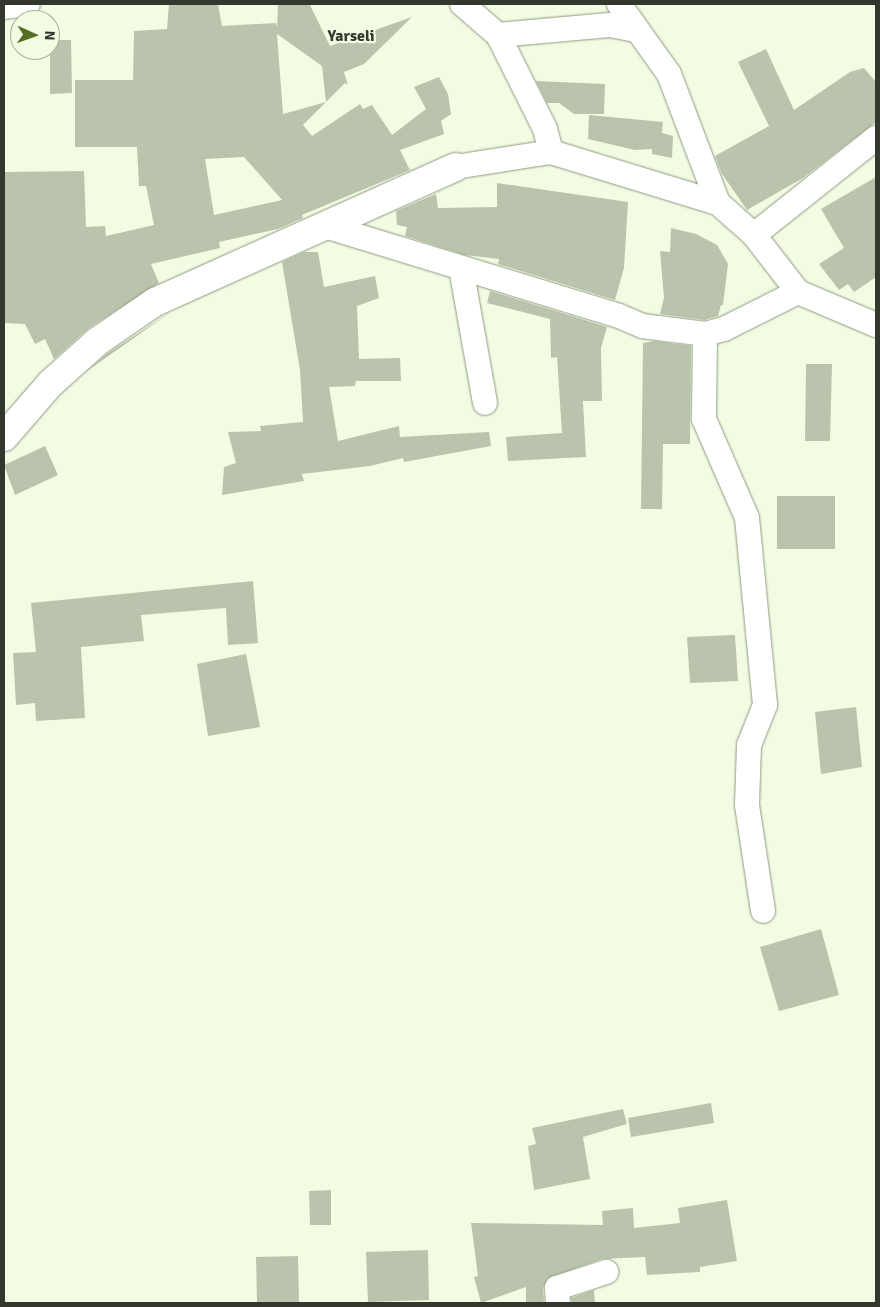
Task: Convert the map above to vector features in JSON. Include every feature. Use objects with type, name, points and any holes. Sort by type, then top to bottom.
[{"type":"street","points":[[4,7],[28,4]]},
{"type":"street","points":[[462,4],[498,35],[544,129],[552,152]]},
{"type":"street","points":[[619,4],[636,30],[670,74],[718,203]]},
{"type":"street","points":[[498,35],[610,24],[636,30]]},
{"type":"street","points":[[754,235],[871,148]]},
{"type":"street","points":[[4,437],[51,383],[98,341],[155,302],[455,167],[552,152],[718,203],[754,235],[798,292],[876,325]]},
{"type":"street","points":[[325,226],[618,316],[642,326],[705,334],[724,329],[798,292]]},
{"type":"street","points":[[461,268],[485,403]]},
{"type":"street","points":[[705,334],[704,419],[747,518],[766,705],[749,745],[747,806],[763,911]]},
{"type":"street","points":[[558,1303],[558,1288],[606,1272]]},
{"type":"building","points":[[169,4],[218,4],[222,26],[276,23],[277,28],[278,5],[310,5],[330,46],[412,17],[364,64],[344,72],[348,85],[345,83],[326,102],[303,125],[312,136],[360,104],[363,109],[372,105],[392,135],[426,109],[414,87],[439,77],[448,94],[451,114],[441,121],[444,134],[400,150],[410,170],[302,215],[303,218],[278,229],[219,242],[220,248],[151,264],[159,283],[89,328],[54,359],[45,339],[35,344],[25,324],[4,323],[4,172],[84,171],[86,227],[105,226],[106,236],[154,225],[146,186],[139,186],[137,147],[75,147],[75,80],[133,80],[134,31],[167,29]],"holes":[[[277,34],[322,66],[326,102],[283,114]],[[244,157],[282,200],[214,215],[205,159]]]},
{"type":"building","points":[[60,40],[71,40],[72,93],[50,94],[50,60],[60,60]]},
{"type":"building","points":[[766,49],[794,110],[850,72],[864,68],[876,82],[876,122],[803,178],[747,210],[722,174],[715,156],[769,126],[738,62]]},
{"type":"building","points":[[536,81],[605,84],[604,114],[574,114],[559,103],[547,103]]},
{"type":"building","points":[[589,115],[663,122],[662,133],[673,136],[672,158],[652,154],[652,149],[635,150],[588,139]]},
{"type":"building","points":[[876,177],[876,277],[854,292],[848,284],[839,290],[819,264],[844,248],[821,209]]},
{"type":"building","points":[[497,183],[628,202],[624,268],[615,300],[498,264],[499,259],[465,255],[405,236],[407,227],[397,225],[396,211],[436,194],[438,208],[497,207]]},
{"type":"building","points":[[671,228],[696,234],[717,245],[728,264],[723,305],[721,305],[718,316],[704,320],[660,314],[664,298],[660,251],[670,252]]},
{"type":"building","points":[[304,252],[318,252],[324,287],[375,276],[379,298],[357,306],[359,359],[400,358],[401,381],[356,381],[355,386],[329,387],[338,441],[399,426],[400,437],[489,432],[491,446],[404,462],[403,458],[370,466],[302,474],[304,481],[222,495],[224,467],[236,463],[228,432],[261,431],[260,426],[303,422],[300,370],[282,262]]},
{"type":"building","points":[[490,291],[607,327],[601,348],[602,401],[583,401],[586,457],[508,461],[506,437],[562,433],[557,357],[551,358],[550,319],[487,303]]},
{"type":"building","points":[[171,312],[87,371],[108,353]]},
{"type":"building","points":[[654,341],[691,346],[690,444],[663,444],[662,509],[641,509],[643,343]]},
{"type":"building","points":[[806,364],[832,364],[830,441],[805,441]]},
{"type":"building","points":[[45,446],[58,475],[15,495],[4,465]]},
{"type":"building","points":[[777,496],[835,496],[835,549],[777,549]]},
{"type":"building","points":[[253,581],[258,643],[228,645],[226,608],[141,615],[144,641],[81,647],[85,718],[36,721],[35,703],[16,705],[13,653],[36,652],[31,603]]},
{"type":"building","points":[[735,635],[738,681],[690,683],[687,637]]},
{"type":"building","points":[[246,654],[260,727],[208,736],[197,664]]},
{"type":"building","points":[[856,707],[862,767],[821,774],[815,712]]},
{"type":"building","points":[[821,929],[839,995],[779,1011],[760,947]]},
{"type":"building","points":[[711,1103],[714,1123],[631,1137],[628,1118]]},
{"type":"building","points":[[623,1109],[627,1124],[583,1137],[590,1179],[534,1190],[528,1146],[536,1144],[532,1128]]},
{"type":"building","points":[[331,1190],[331,1225],[310,1225],[309,1191]]},
{"type":"building","points":[[727,1200],[737,1261],[700,1267],[700,1272],[647,1275],[645,1257],[602,1259],[548,1278],[543,1288],[544,1303],[526,1303],[526,1287],[481,1303],[474,1277],[478,1276],[471,1223],[603,1225],[602,1211],[633,1208],[634,1228],[680,1223],[678,1208]]},
{"type":"building","points":[[428,1250],[429,1300],[368,1302],[366,1252]]},
{"type":"building","points":[[298,1256],[299,1303],[257,1303],[256,1257]]},
{"type":"building","points":[[594,1290],[595,1303],[572,1303],[571,1298]]},
{"type":"district","name":"Yarseli","points":[[351,36]]}]
